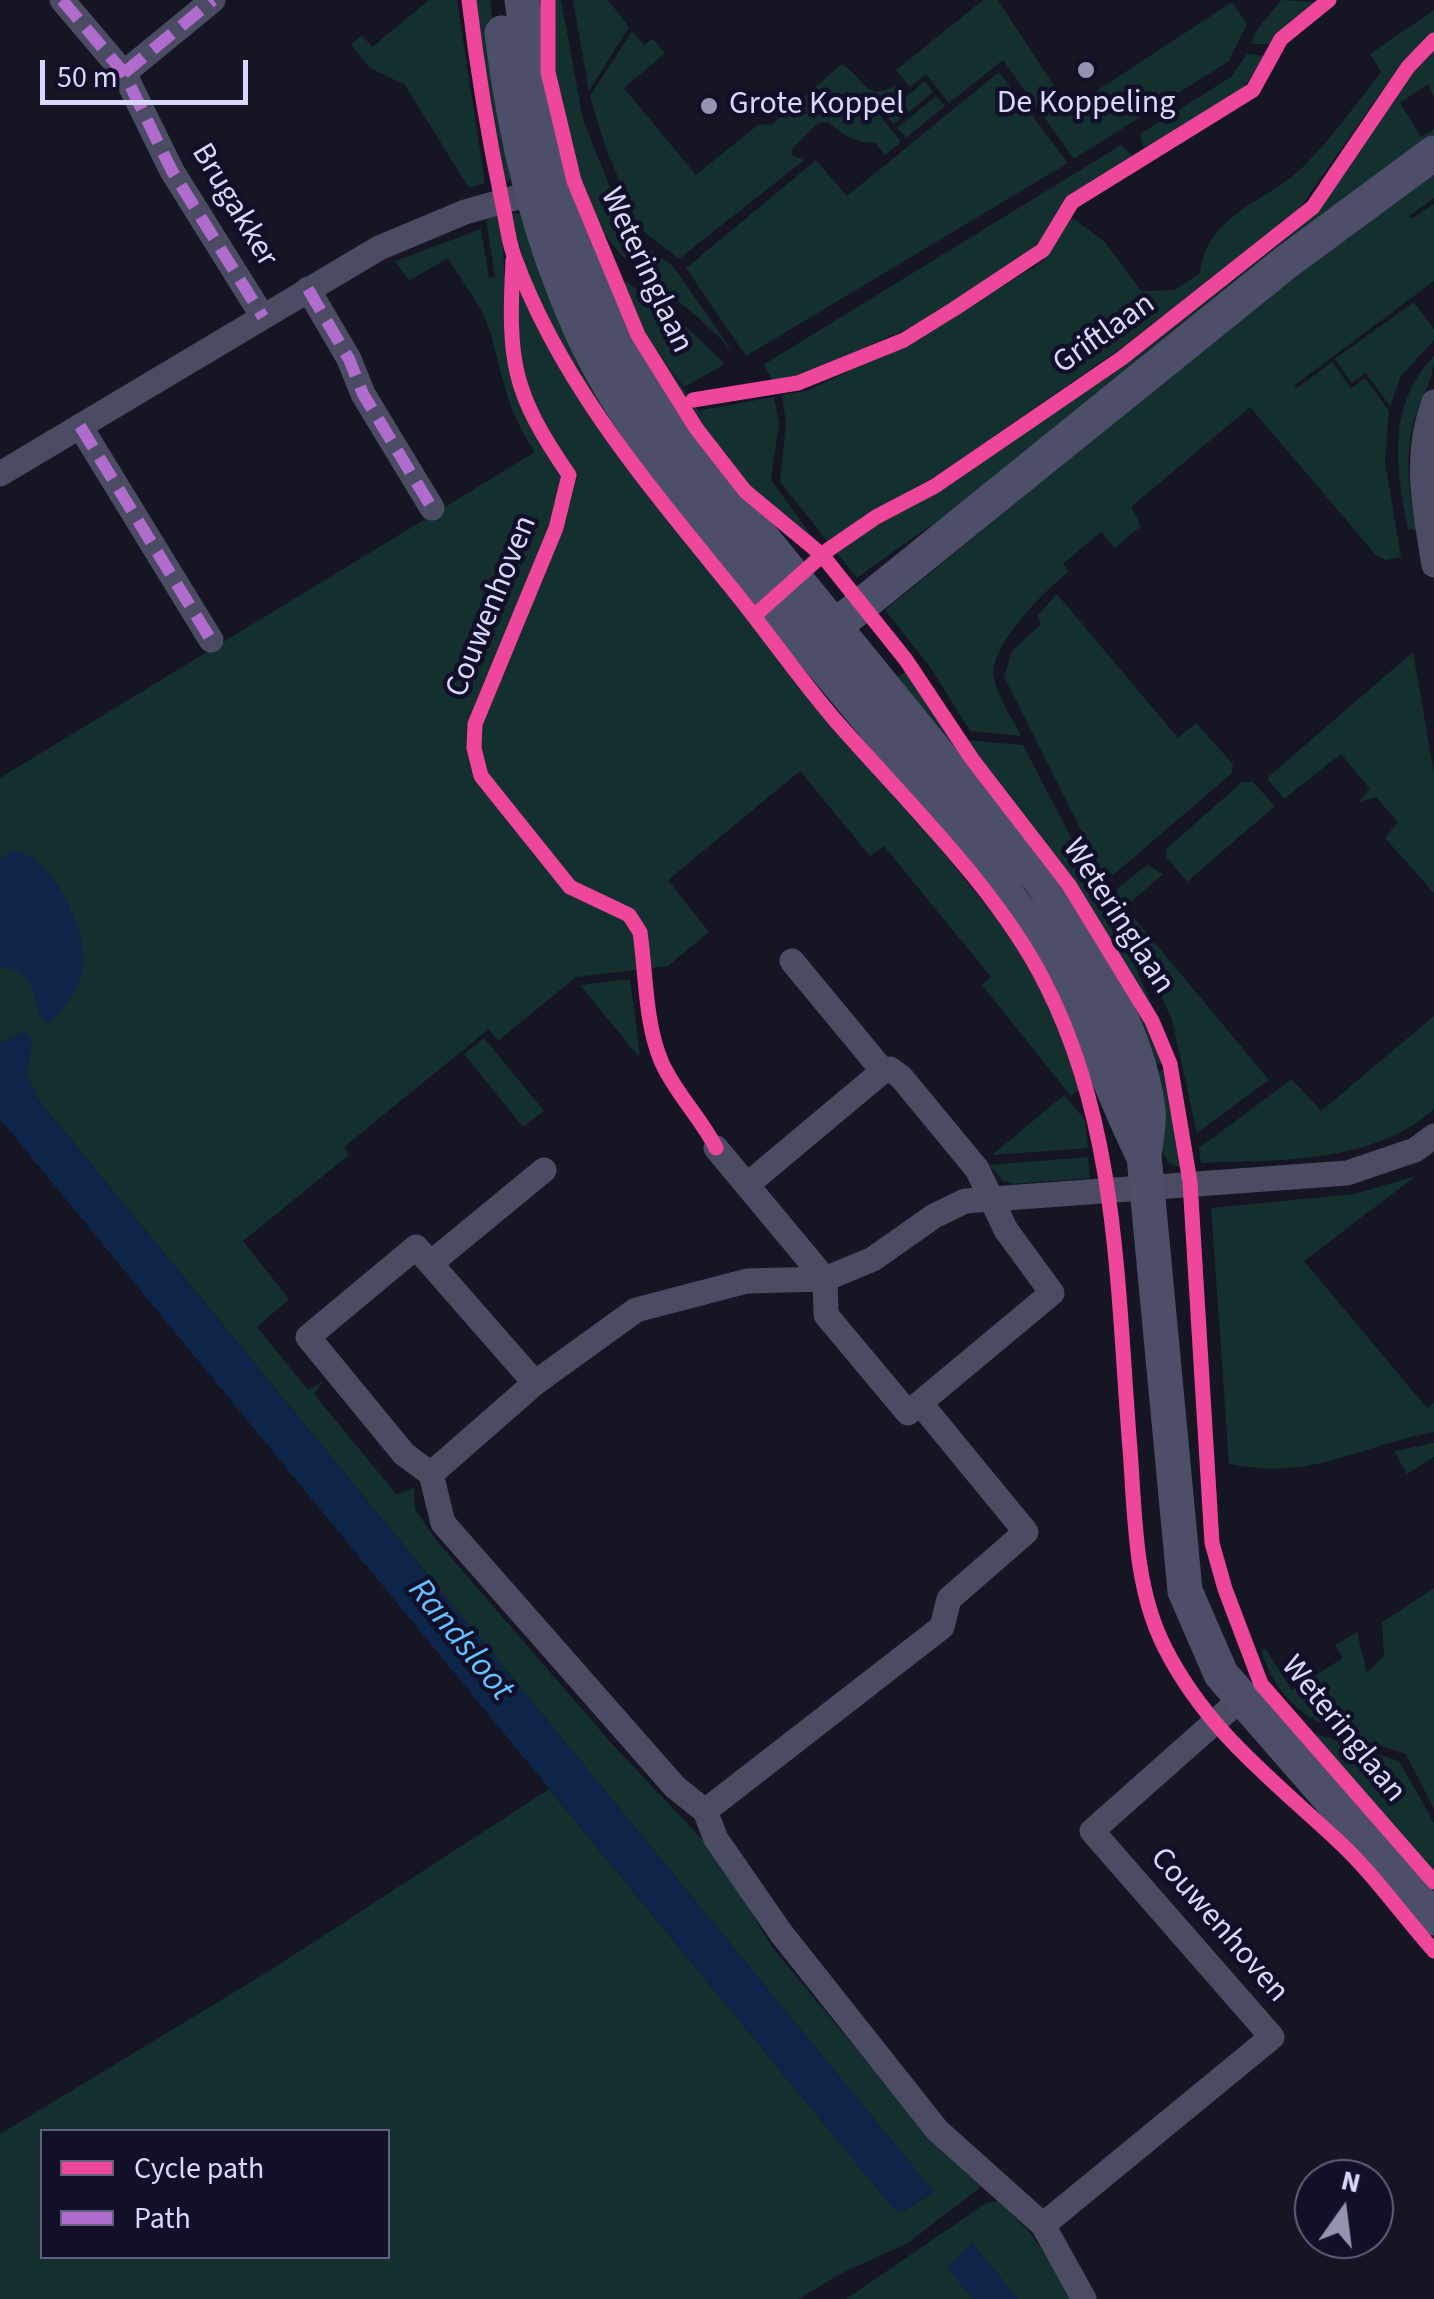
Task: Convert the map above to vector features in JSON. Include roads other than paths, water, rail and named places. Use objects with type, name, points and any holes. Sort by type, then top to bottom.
[{"type":"street","name":"Brugakker","points":[[62,0],[124,72],[172,171],[263,317]]},
{"type":"street","points":[[124,72],[213,0]]},
{"type":"street","name":"Weteringlaan","points":[[498,0],[509,92],[544,190],[582,332],[617,396],[684,493],[821,638],[1046,952],[1100,1051],[1145,1171],[1185,1592],[1208,1651],[1242,1698],[1434,1918]]},
{"type":"street","name":"Weteringlaan","points":[[522,0],[544,190]]},
{"type":"street","name":"Griftlaan","points":[[821,638],[1284,263],[1434,154]]},
{"type":"street","name":"Brugakker","points":[[0,474],[308,290],[430,225],[544,190]]},
{"type":"street","name":"Brugakker","points":[[308,290],[349,359],[363,394],[432,508]]},
{"type":"street","points":[[1434,402],[1421,447],[1420,480],[1434,565]]},
{"type":"street","points":[[80,426],[211,640]]},
{"type":"street","points":[[792,961],[883,1071]]},
{"type":"street","points":[[716,1148],[826,1278],[826,1315],[908,1413],[1052,1293],[1006,1230],[977,1170],[890,1068],[748,1184]]},
{"type":"street","points":[[432,1474],[535,1382],[636,1310],[747,1282],[826,1278],[873,1258],[934,1216],[965,1201],[1145,1171],[1347,1173],[1415,1150],[1434,1136]]},
{"type":"street","points":[[431,1263],[544,1170]]},
{"type":"street","points":[[535,1382],[416,1247],[308,1336],[404,1454],[432,1474],[443,1523],[675,1787],[705,1811],[716,1838],[781,1934],[937,2130],[1043,2225],[1084,2299]]},
{"type":"street","points":[[705,1811],[942,1627],[950,1599],[1026,1532],[920,1403]]},
{"type":"street","name":"Couwenhoven","points":[[1043,2225],[1272,2037],[1092,1830],[1242,1698]]},
{"type":"water","points":[[12,851],[27,855],[54,880],[81,937],[81,979],[49,1024],[41,1018],[26,977],[0,967],[0,859]]},
{"type":"water","name":"Randsloot","points":[[25,1031],[33,1041],[26,1072],[39,1101],[934,2192],[902,2212],[894,2209],[0,1119],[0,1043]]},
{"type":"water","points":[[972,2243],[1018,2299],[973,2299],[948,2268]]},
{"type":"place","name":"De Koppeling","points":[[1086,70]]},
{"type":"place","name":"Grote Koppel","points":[[709,106]]}]
